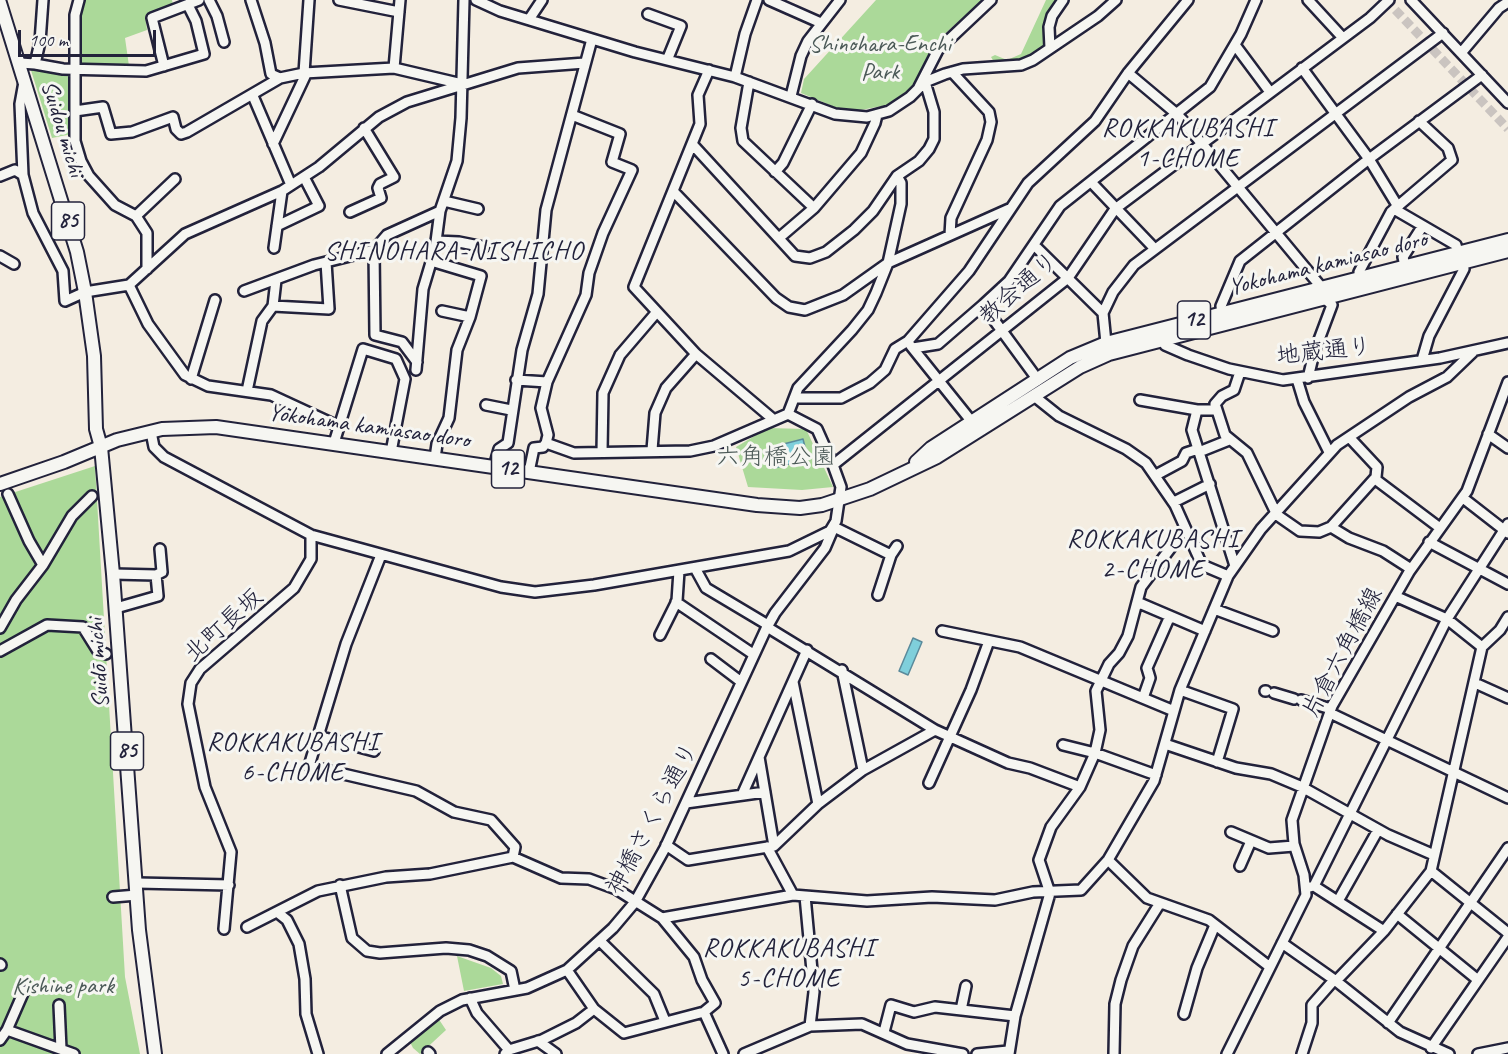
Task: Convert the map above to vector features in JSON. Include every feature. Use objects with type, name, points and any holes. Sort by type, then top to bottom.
[{"type":"main road","name":"Suidou michi","points":[[0,3],[77,252],[94,356],[96,429],[101,447]]},
{"type":"main road","name":"Yokohama kamiasao doro","points":[[911,467],[931,448],[1071,358],[1106,343],[1162,335],[1460,258],[1508,240]]},
{"type":"main road","name":"Yokohama kamiasao doro","points":[[101,447],[179,426],[216,427],[757,505],[800,508],[840,501],[937,457],[1093,361],[1222,313],[1323,293],[1360,278],[1405,266],[1508,251]]},
{"type":"main road","name":"12","points":[[4,489],[101,447]]},
{"type":"main road","name":"Suidō michi","points":[[101,447],[116,608],[139,930],[155,1054]]},
{"type":"street","points":[[35,64],[40,42],[43,0]]},
{"type":"street","points":[[79,0],[75,15],[75,141],[81,161],[89,176],[115,205],[136,216],[147,233],[147,269]]},
{"type":"street","points":[[164,66],[152,18],[199,0]]},
{"type":"street","points":[[209,0],[217,16],[224,42]]},
{"type":"street","points":[[251,0],[272,74],[280,78]]},
{"type":"street","points":[[273,144],[306,72],[309,0]]},
{"type":"street","points":[[339,0],[399,12]]},
{"type":"street","points":[[394,68],[400,0]]},
{"type":"street","points":[[374,250],[375,335],[402,342],[416,366],[423,289],[436,241],[440,211],[457,161],[464,0]]},
{"type":"street","points":[[476,0],[500,12],[530,18],[635,52],[668,58],[735,77],[835,114],[877,115],[910,97],[922,84],[938,50],[991,0]]},
{"type":"street","points":[[530,18],[540,3],[549,0]]},
{"type":"street","points":[[735,77],[745,34],[757,0]]},
{"type":"street","points":[[769,0],[821,23]]},
{"type":"street","points":[[791,96],[801,56],[821,23],[840,0]]},
{"type":"street","points":[[1050,48],[1049,27],[1052,15],[1063,0]]},
{"type":"street","points":[[922,84],[952,72],[991,65],[1021,65],[1033,60],[1098,16],[1116,0]]},
{"type":"street","points":[[910,344],[969,271],[1028,183],[1095,121],[1128,74],[1188,0]]},
{"type":"street","points":[[796,398],[841,398],[855,392],[885,370],[895,349],[910,344],[938,344],[1009,281],[1060,206],[1178,115],[1210,87],[1235,45],[1256,0]]},
{"type":"street","points":[[1308,0],[1342,38]]},
{"type":"street","name":"教会通り","points":[[833,465],[1068,278],[1115,208],[1342,38],[1389,0]]},
{"type":"street","points":[[1411,0],[1508,103]]},
{"type":"street","points":[[1461,53],[1499,8],[1508,2]]},
{"type":"street","points":[[20,63],[75,69],[146,71],[204,54],[188,5]]},
{"type":"street","points":[[648,14],[681,26],[668,58]]},
{"type":"street","points":[[1106,343],[1103,313],[1113,292],[1134,265],[1443,33]]},
{"type":"street","points":[[494,467],[499,449],[508,443],[516,380],[538,294],[546,210],[592,39]]},
{"type":"street","points":[[1235,45],[1270,92]]},
{"type":"street","points":[[25,80],[20,104],[23,175],[33,213],[63,272],[65,300],[85,292],[129,285],[185,234],[291,186],[364,128],[407,102],[519,68],[585,63]]},
{"type":"street","points":[[75,111],[103,107],[111,134],[132,132],[173,117],[176,129],[181,134],[253,96],[280,78],[306,72],[394,68],[462,84]]},
{"type":"street","points":[[1302,68],[1369,159],[1396,207],[1422,227],[1456,245],[1464,269],[1429,336],[1422,360]]},
{"type":"street","points":[[709,70],[698,95],[700,124],[693,145],[634,282],[636,292],[696,354],[774,420]]},
{"type":"street","points":[[950,235],[951,218],[987,140],[991,122],[989,112],[952,72]]},
{"type":"street","points":[[1128,74],[1178,115],[1332,305],[1314,353],[1308,378]]},
{"type":"street","points":[[1222,313],[1221,306],[1240,261],[1274,231],[1482,75]]},
{"type":"street","points":[[749,82],[741,128],[742,138],[814,207]]},
{"type":"street","points":[[693,145],[798,257],[810,258],[826,252],[866,219],[897,176],[919,161],[934,140],[934,112],[922,84]]},
{"type":"street","points":[[253,96],[291,186]]},
{"type":"street","points":[[775,172],[783,163],[812,104]]},
{"type":"street","points":[[529,472],[534,448],[543,447],[548,435],[542,408],[547,382],[586,295],[589,273],[603,233],[632,170],[612,162],[620,134],[572,115]]},
{"type":"street","points":[[779,238],[814,207],[861,153],[877,115]]},
{"type":"street","points":[[1360,278],[1359,272],[1396,207],[1452,160],[1448,148],[1419,121]]},
{"type":"street","points":[[350,212],[381,198],[378,188],[380,184],[394,177],[364,128]]},
{"type":"street","points":[[0,176],[15,170],[23,175]]},
{"type":"street","points":[[546,443],[574,453],[690,451],[714,446],[788,414],[798,388],[868,310],[888,263],[901,204],[901,183],[897,176]]},
{"type":"street","points":[[277,226],[319,206],[304,177]]},
{"type":"street","points":[[136,216],[175,178]]},
{"type":"street","points":[[1091,182],[1155,249]]},
{"type":"street","points":[[274,248],[282,191]]},
{"type":"street","points":[[674,192],[776,298],[789,307],[805,310],[843,295],[888,263],[1009,209]]},
{"type":"street","points":[[444,201],[478,209]]},
{"type":"street","points":[[244,291],[326,262],[374,250],[387,235],[440,211]]},
{"type":"street","points":[[1405,266],[1403,257],[1422,227]]},
{"type":"street","points":[[436,241],[459,242],[484,247]]},
{"type":"street","points":[[1034,244],[1103,313]]},
{"type":"street","points":[[0,256],[14,264]]},
{"type":"street","points":[[431,261],[481,276],[470,317],[457,350],[449,418],[437,444],[435,458]]},
{"type":"street","points":[[273,306],[329,309],[326,262]]},
{"type":"street","points":[[247,391],[262,321],[273,306],[276,280]]},
{"type":"street","points":[[129,285],[148,324],[186,379],[208,386],[271,394],[338,426]]},
{"type":"street","points":[[186,379],[215,300]]},
{"type":"street","points":[[983,305],[1038,380]]},
{"type":"street","points":[[442,311],[470,317]]},
{"type":"street","points":[[602,452],[603,393],[620,355],[656,313]]},
{"type":"street","name":"地蔵通り","points":[[1162,335],[1167,347],[1240,372],[1275,379],[1308,378],[1473,352],[1508,343]]},
{"type":"street","points":[[910,344],[972,422]]},
{"type":"street","points":[[334,443],[363,349],[396,359],[405,380],[391,452]]},
{"type":"street","points":[[662,918],[793,895],[867,901],[932,897],[995,900],[1032,892],[1081,890],[1108,860],[1156,775],[1180,690],[1228,576],[1261,529],[1276,515],[1296,488],[1329,452],[1349,436],[1409,397],[1447,377],[1473,352]]},
{"type":"street","points":[[652,450],[655,413],[666,388],[696,354]]},
{"type":"street","points":[[1240,372],[1234,390],[1222,396],[1215,404],[1216,410],[1229,440],[1247,453],[1276,515],[1300,531],[1319,532],[1331,527],[1375,479],[1377,467],[1349,436]]},
{"type":"street","points":[[1297,379],[1304,402],[1329,452]]},
{"type":"street","points":[[516,380],[547,382]]},
{"type":"street","name":"片倉六角橋線","points":[[1310,887],[1294,846],[1292,820],[1330,711],[1411,569],[1463,498],[1508,382]]},
{"type":"street","points":[[1034,396],[1059,416],[1126,449],[1146,463],[1174,502],[1202,565],[1228,576]]},
{"type":"street","points":[[1140,400],[1197,410],[1216,410]]},
{"type":"street","points":[[486,405],[511,410]]},
{"type":"street","points":[[1197,410],[1192,430],[1235,566]]},
{"type":"street","points":[[788,414],[817,429],[841,487],[840,501]]},
{"type":"street","points":[[151,432],[154,447],[164,457],[311,535],[522,591],[561,589],[789,551],[822,537],[834,527],[891,555]]},
{"type":"street","points":[[1488,434],[1508,448]]},
{"type":"street","points":[[1156,475],[1182,461],[1186,453],[1229,440]]},
{"type":"street","points":[[1375,479],[1440,528]]},
{"type":"street","points":[[1174,502],[1210,484]]},
{"type":"street","points":[[4,489],[43,565]]},
{"type":"street","points":[[0,628],[16,600],[43,565],[72,516],[92,496]]},
{"type":"street","points":[[1227,1054],[1447,619],[1507,529],[1463,498]]},
{"type":"street","name":"神橋さくら通り","points":[[387,1054],[440,1011],[470,998],[527,988],[567,970],[600,940],[635,902],[686,804],[767,626],[825,548],[834,527],[840,501]]},
{"type":"street","points":[[1331,527],[1349,538],[1383,551],[1411,569]]},
{"type":"street","points":[[977,1054],[1009,1053],[1015,1016],[1050,893],[1040,860],[1051,827],[1080,787],[1095,753],[1100,730],[1096,691],[1100,680],[1128,636],[1141,587],[1185,529]]},
{"type":"street","name":"北町長坂","points":[[224,929],[231,852],[205,787],[188,704],[191,683],[200,669],[294,588],[311,559],[311,535]]},
{"type":"street","points":[[1429,542],[1508,585]]},
{"type":"street","points":[[878,595],[891,555],[897,546]]},
{"type":"street","points":[[113,574],[156,575],[162,572],[160,549]]},
{"type":"street","points":[[381,555],[346,644],[309,766],[416,791],[454,812],[491,820],[515,847],[513,857]]},
{"type":"street","points":[[694,568],[706,588],[842,670],[935,730],[951,735],[1008,764],[1029,768],[1080,787]]},
{"type":"street","points":[[660,635],[679,592],[679,571]]},
{"type":"street","points":[[116,608],[158,596],[156,575]]},
{"type":"street","points":[[1395,596],[1447,619],[1482,647]]},
{"type":"street","points":[[676,602],[753,654]]},
{"type":"street","points":[[1137,602],[1205,631]]},
{"type":"street","points":[[1214,609],[1273,631]]},
{"type":"street","points":[[1143,698],[1150,678],[1147,668],[1170,616]]},
{"type":"street","points":[[1302,1054],[1312,1023],[1312,1005],[1384,931],[1431,871],[1482,647],[1504,632],[1508,617]]},
{"type":"street","points":[[0,651],[47,625],[83,627],[98,651],[106,654]]},
{"type":"street","points":[[942,631],[1020,647],[1174,711]]},
{"type":"street","points":[[929,783],[989,641]]},
{"type":"street","points":[[742,795],[807,650]]},
{"type":"street","points":[[711,659],[740,681]]},
{"type":"street","points":[[842,670],[863,770]]},
{"type":"street","points":[[793,682],[818,804]]},
{"type":"street","points":[[1474,683],[1508,698]]},
{"type":"street","points":[[1180,690],[1233,709],[1217,762]]},
{"type":"street","points":[[1268,692],[1330,711],[1508,798]]},
{"type":"street","points":[[666,845],[688,861],[770,846],[818,804],[863,770],[935,730]]},
{"type":"street","points":[[318,736],[374,751]]},
{"type":"street","points":[[1165,744],[1217,762],[1271,774],[1302,788],[1378,830],[1434,855]]},
{"type":"street","points":[[1063,745],[1095,753],[1156,775]]},
{"type":"street","points":[[759,757],[770,846],[793,895]]},
{"type":"street","points":[[686,804],[765,792]]},
{"type":"street","points":[[1338,901],[1378,830]]},
{"type":"street","points":[[1231,832],[1269,848],[1294,846]]},
{"type":"street","points":[[1240,866],[1251,841]]},
{"type":"street","points":[[1388,1023],[1508,848]]},
{"type":"street","points":[[247,927],[318,891],[340,885],[436,872],[513,857],[561,878],[589,879],[616,889],[662,918],[694,957],[704,984],[715,1003],[704,1012],[624,1033],[594,1009],[567,970]]},
{"type":"street","points":[[1108,860],[1147,898],[1209,920],[1270,968]]},
{"type":"street","points":[[1431,871],[1508,935],[1431,1048]]},
{"type":"street","points":[[113,897],[137,889],[228,885]]},
{"type":"street","points":[[340,885],[352,938],[367,951],[380,953],[448,948],[469,950],[487,956],[511,971],[515,990]]},
{"type":"street","points":[[1310,887],[1338,901],[1384,931]]},
{"type":"street","points":[[805,896],[814,992],[810,1026]]},
{"type":"street","points":[[1114,1054],[1115,1004],[1121,981],[1133,946],[1160,903]]},
{"type":"street","points":[[277,912],[287,920],[299,944],[305,979],[306,1014],[318,1054]]},
{"type":"street","points":[[1397,914],[1478,980]]},
{"type":"street","points":[[1184,1014],[1197,968],[1215,924]]},
{"type":"street","points":[[600,940],[654,994],[665,1021]]},
{"type":"street","points":[[1282,943],[1335,980],[1400,1032],[1431,1048],[1449,1054]]},
{"type":"street","points":[[961,1010],[966,986]]},
{"type":"street","points":[[0,1040],[7,1030],[24,991]]},
{"type":"street","points":[[470,998],[477,1013],[507,1052],[538,1041],[576,1023],[594,1009]]},
{"type":"street","points":[[59,1005],[61,1049]]},
{"type":"street","points":[[884,1032],[891,1005],[914,1012],[935,1007],[1015,1016]]},
{"type":"street","points":[[704,1012],[723,1054]]},
{"type":"street","points":[[744,1054],[810,1026],[862,1024],[907,1044],[963,1054]]},
{"type":"street","points":[[7,1030],[74,1054]]},
{"type":"street","points":[[538,1041],[556,1054]]},
{"type":"street","points":[[1478,1054],[1508,1048]]},
{"type":"green space","points":[[83,0],[172,0],[173,5],[145,16],[147,30],[125,38],[129,66],[79,66],[79,16]]},
{"type":"green space","name":"Shinohara-Enchi Park","points":[[876,0],[982,0],[938,40],[913,87],[887,105],[861,110],[837,108],[801,93],[804,79]]},
{"type":"green space","points":[[1046,0],[1059,0],[1047,47],[1035,56],[1016,62],[994,62],[991,57],[995,55],[1007,60],[1021,54]]},
{"type":"green space","points":[[30,67],[72,73],[72,134],[52,138]]},
{"type":"green space","name":"六角橋公園","points":[[768,428],[806,429],[833,487],[802,490],[748,487],[736,447]]},
{"type":"green space","name":"Kishine park","points":[[95,466],[125,977],[140,1054],[0,1054],[0,497]]},
{"type":"green space","points":[[457,956],[491,968],[501,976],[503,984],[464,991]]},
{"type":"green space","points":[[438,1018],[446,1030],[420,1054],[409,1040]]},
{"type":"water","points":[[803,439],[808,459],[774,468],[768,448]]},
{"type":"water","points":[[913,638],[922,642],[908,675],[899,671]]},
{"type":"tunnel","points":[[1386,0],[1508,129]]},
{"type":"district","name":"ROKKAKUBASHI 1-CHOME","points":[[1188,144]]},
{"type":"district","name":"SHINOHARA-NISHICHO","points":[[454,252]]},
{"type":"district","name":"ROKKAKUBASHI 2-CHOME","points":[[1153,555]]},
{"type":"district","name":"ROKKAKUBASHI 6-CHOME","points":[[293,758]]},
{"type":"district","name":"ROKKAKUBASHI 5-CHOME","points":[[789,964]]}]
